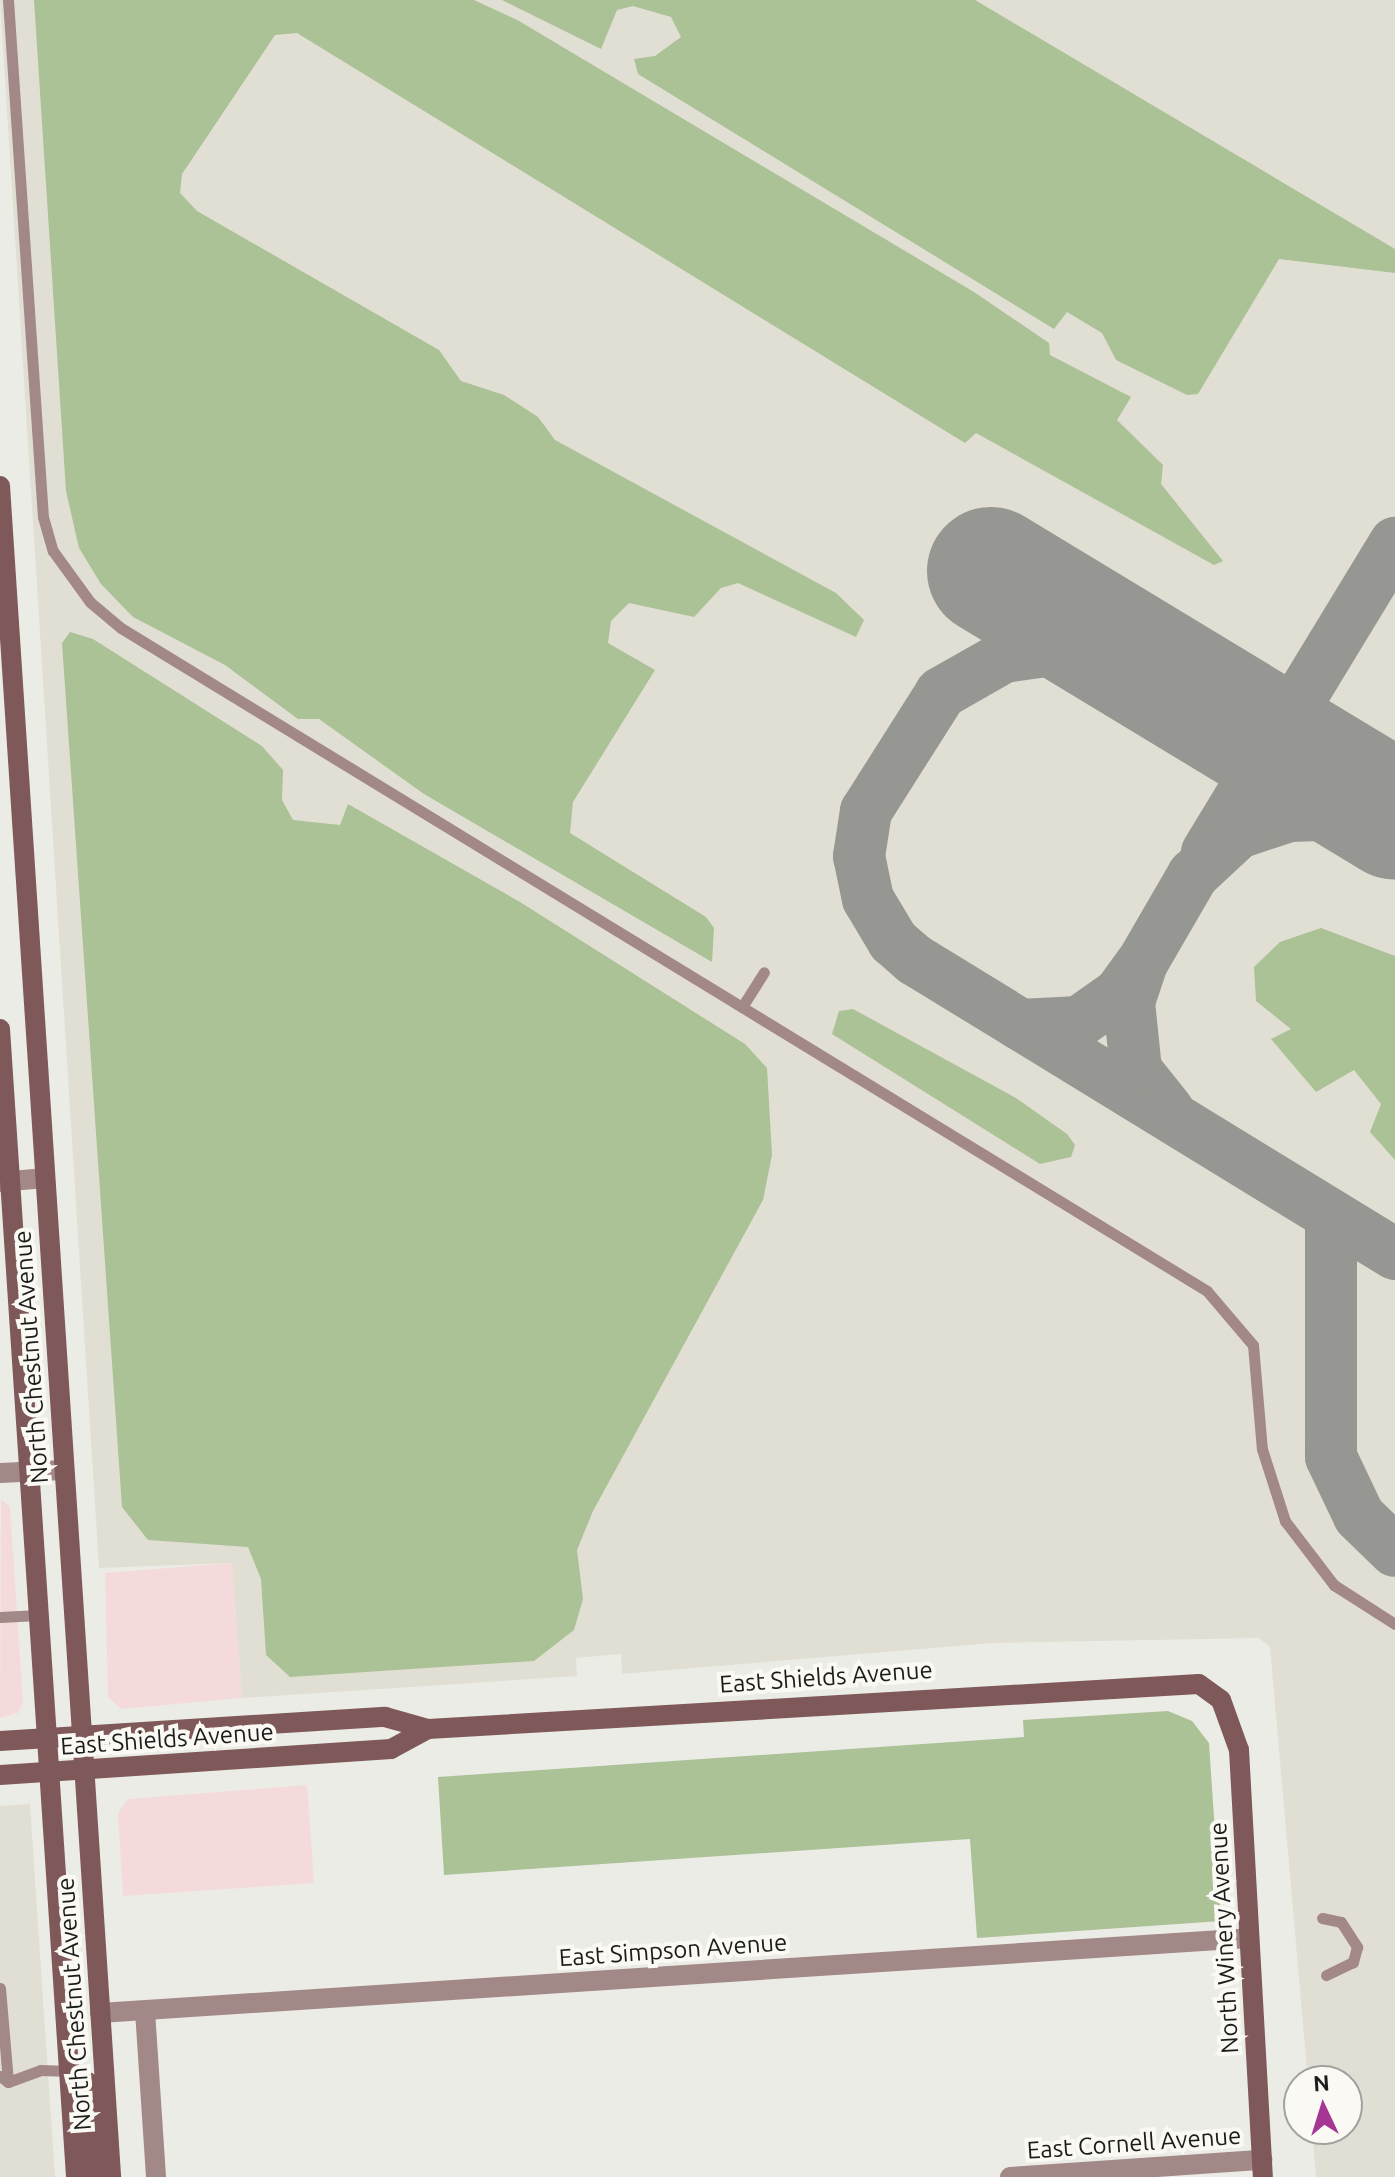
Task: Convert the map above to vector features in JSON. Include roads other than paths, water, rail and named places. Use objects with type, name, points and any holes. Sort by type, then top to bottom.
[{"type":"main road","name":"North Chestnut Avenue","points":[[0,486],[4,604],[111,2177]]},
{"type":"main road","name":"North Chestnut Avenue","points":[[0,1029],[5,1182],[76,2177]]},
{"type":"main road","name":"East Shields Avenue","points":[[0,1741],[385,1717],[428,1729],[1162,1681],[1199,1684],[1221,1700]]},
{"type":"main road","name":"North Winery Avenue","points":[[1221,1700],[1239,1750],[1263,2169]]},
{"type":"main road","name":"East Shields Avenue","points":[[0,1775],[391,1749],[428,1729]]},
{"type":"main road","points":[[69,2071],[89,2083],[95,2177]]},
{"type":"street","points":[[5,1182],[45,1178]]},
{"type":"street","points":[[0,1473],[64,1470]]},
{"type":"street","name":"East Simpson Avenue","points":[[100,2013],[1249,1938]]},
{"type":"street","points":[[145,2011],[156,2177]]},
{"type":"street","name":"East Cornell Avenue","points":[[1010,2177],[1263,2169]]},
{"type":"lane","points":[[8,0],[39,485],[64,571],[121,628],[742,1007],[1231,1312],[1261,1376],[1262,1449],[1285,1521],[1334,1585],[1395,1624]]},
{"type":"lane","points":[[742,1007],[764,972]]},
{"type":"lane","points":[[0,1617],[38,1615]]},
{"type":"lane","points":[[1322,1918],[1341,1922],[1357,1947],[1353,1962],[1326,1975]]},
{"type":"lane","points":[[0,1988],[4,2079],[41,2070],[69,2071]]}]
